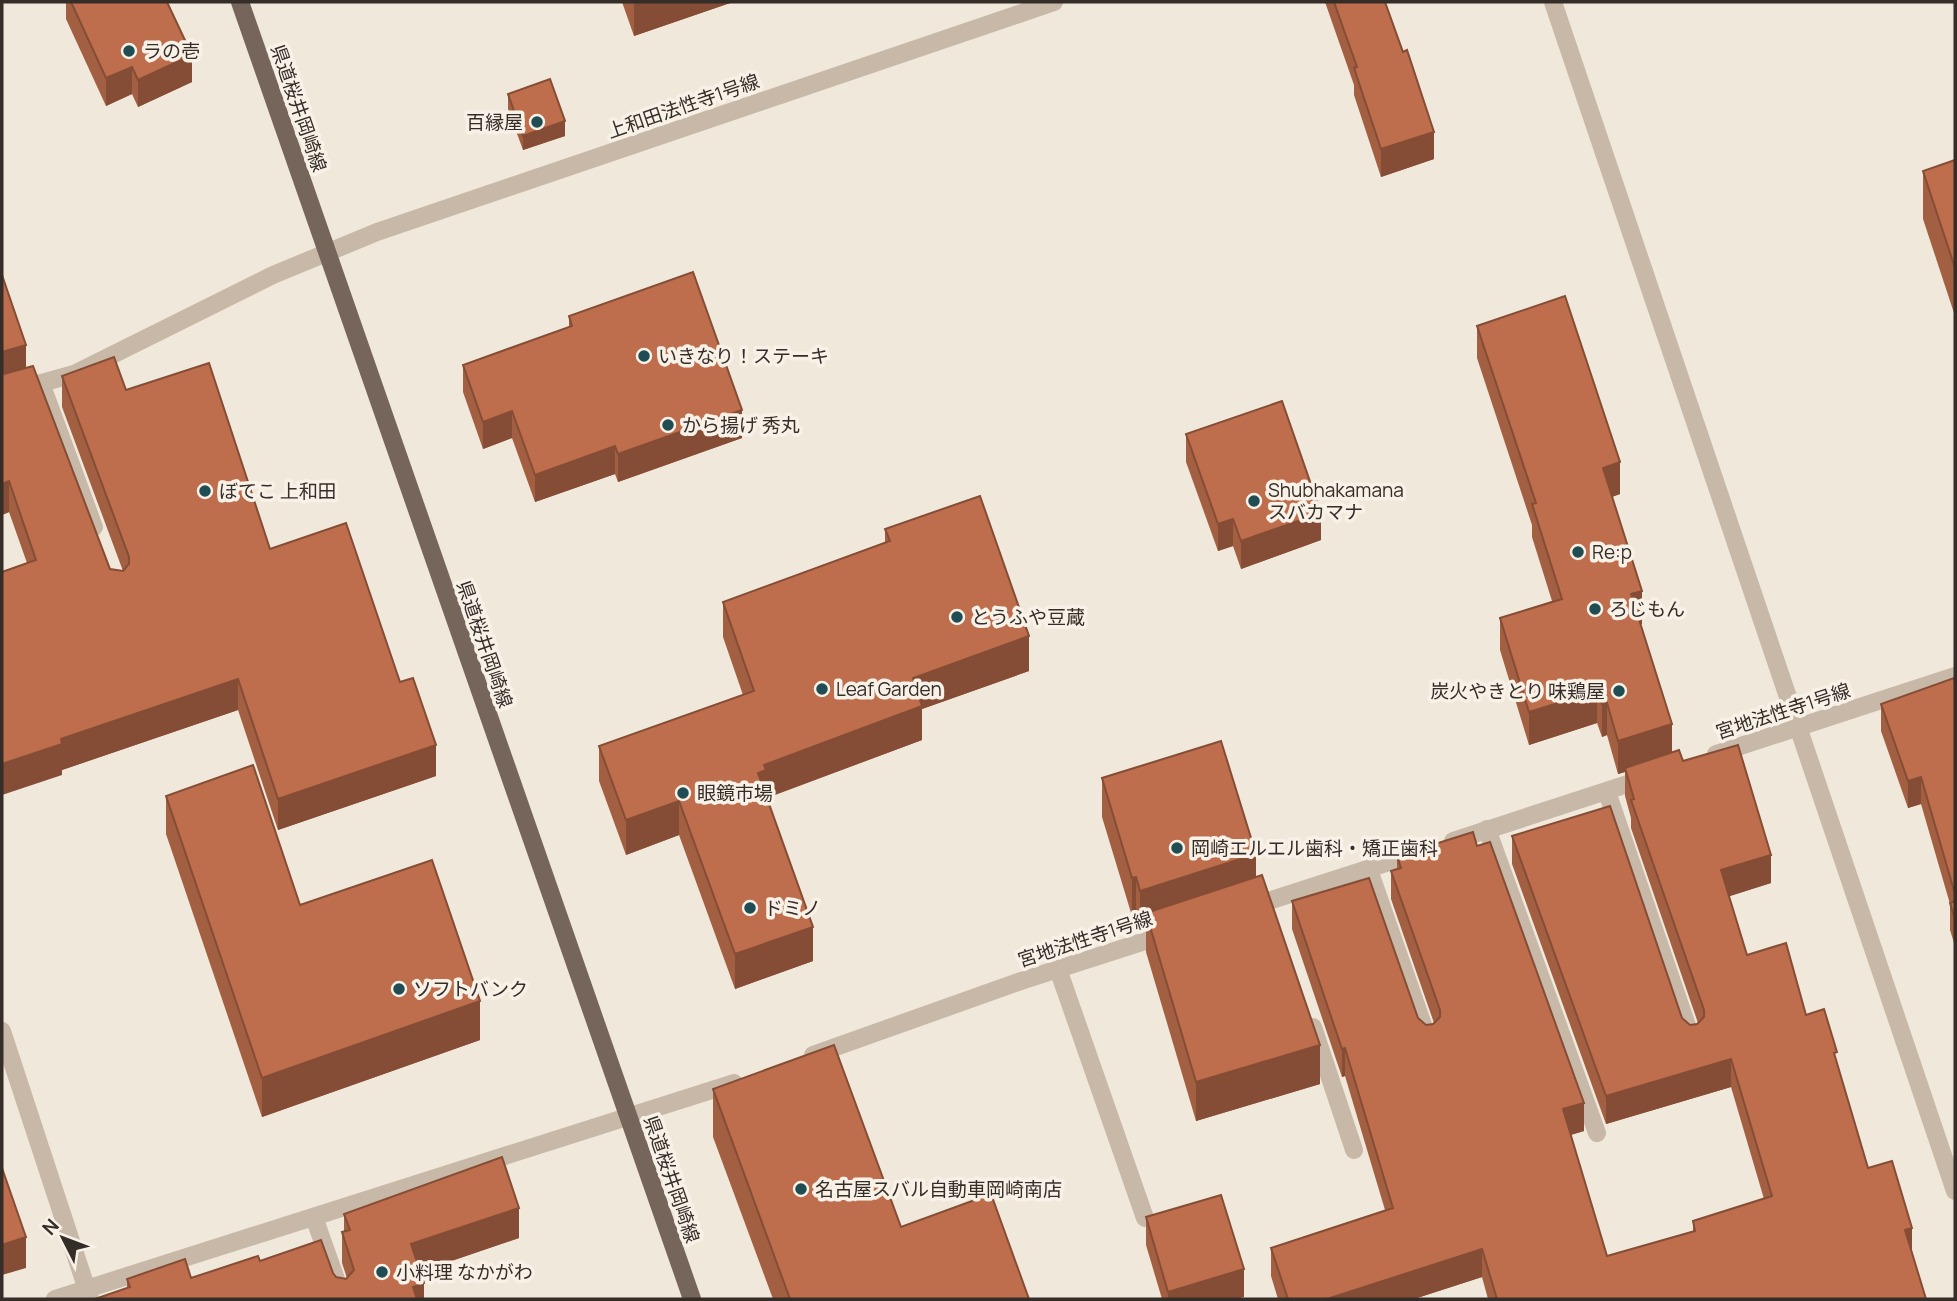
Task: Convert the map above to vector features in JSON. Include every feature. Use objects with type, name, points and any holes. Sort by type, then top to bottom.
[{"type":"main road","name":"県道桜井岡崎線","points":[[240,2],[692,1299]]},
{"type":"street","name":"上和田法性寺1号線","points":[[2,394],[74,374],[273,275],[326,252],[1054,2]]},
{"type":"street","points":[[1553,2],[1797,727],[1954,1181]]},
{"type":"street","points":[[41,383],[99,540]]},
{"type":"street","name":"宮地法性寺1号線","points":[[1695,761],[1955,676]]},
{"type":"street","points":[[1231,914],[1273,907],[1369,870],[1657,774]]},
{"type":"street","points":[[1607,792],[1693,1042]]},
{"type":"street","points":[[1488,829],[1597,1133]]},
{"type":"street","points":[[1369,870],[1429,1042]]},
{"type":"street","name":"宮地法性寺1号線","points":[[798,1060],[1059,969],[1178,931]]},
{"type":"street","points":[[1059,969],[1145,1219]]},
{"type":"street","points":[[1306,1006],[1354,1150]]},
{"type":"street","points":[[2,1031],[88,1294]]},
{"type":"street","points":[[55,1299],[88,1294],[314,1217],[629,1119],[746,1079]]},
{"type":"street","points":[[314,1217],[343,1299]]},
{"type":"building","name":"ラの壱","points":[[71,2],[167,2],[192,55],[138,80],[132,67],[106,78]]},
{"type":"building","points":[[1334,2],[1385,2],[1403,52],[1407,50],[1434,132],[1381,149],[1354,68],[1357,67]]},
{"type":"building","name":"百縁屋","points":[[550,79],[565,121],[523,136],[508,94]]},
{"type":"building","points":[[1955,160],[1955,268],[1923,171]]},
{"type":"building","points":[[693,272],[742,410],[618,454],[615,446],[535,475],[512,411],[483,422],[463,365],[572,326],[569,316]]},
{"type":"building","points":[[2,275],[26,345],[2,352]]},
{"type":"building","points":[[1565,296],[1620,462],[1603,468],[1642,591],[1631,594],[1672,724],[1618,741],[1607,703],[1602,704],[1597,691],[1529,712],[1500,618],[1562,599],[1532,504],[1536,503],[1477,326]]},
{"type":"building","points":[[114,357],[126,390],[209,363],[270,549],[346,523],[400,682],[413,678],[436,745],[278,799],[238,679],[61,739],[62,744],[2,764],[2,572],[36,560],[9,481],[2,484],[2,373],[33,366],[110,569],[123,571],[129,564],[129,557],[62,376]]},
{"type":"building","name":"Shubhakamana スバカマナ","points":[[1282,401],[1321,513],[1241,541],[1233,519],[1218,524],[1186,434]]},
{"type":"building","points":[[980,496],[1029,636],[913,678],[922,706],[764,765],[766,770],[758,773],[813,927],[735,954],[679,801],[626,820],[599,746],[754,691],[723,602],[890,541],[885,529]]},
{"type":"building","points":[[1954,678],[1955,894],[1921,777],[1908,781],[1881,704]]},
{"type":"building","name":"岡崎エルエル歯科・矯正歯科","points":[[1221,741],[1256,854],[1140,891],[1136,877],[1132,878],[1102,778]]},
{"type":"building","points":[[1738,745],[1771,855],[1721,870],[1747,955],[1786,943],[1806,1015],[1824,1009],[1868,1168],[1892,1161],[1912,1228],[1905,1230],[1926,1299],[1497,1299],[1482,1249],[1327,1299],[1288,1299],[1271,1248],[1393,1208],[1345,1048],[1342,1049],[1292,901],[1369,878],[1418,1018],[1426,1025],[1433,1024],[1440,1017],[1440,1010],[1391,871],[1401,868],[1397,856],[1473,832],[1477,846],[1490,842],[1584,1103],[1563,1109],[1607,1256],[1695,1231],[1693,1221],[1772,1196],[1731,1059],[1606,1096],[1512,836],[1610,806],[1682,1018],[1690,1025],[1697,1024],[1704,1017],[1704,1010],[1631,800],[1634,799],[1625,768],[1679,750],[1683,761]]},
{"type":"building","points":[[253,765],[300,905],[432,860],[480,1001],[262,1078],[166,796]]},
{"type":"building","points":[[1262,875],[1320,1045],[1196,1082],[1146,913]]},
{"type":"building","points":[[1955,901],[1955,919],[1950,903]]},
{"type":"building","name":"名古屋スバル自動車岡崎南店","points":[[834,1045],[901,1227],[991,1194],[1029,1299],[790,1299],[713,1089]]},
{"type":"building","points":[[502,1157],[519,1208],[411,1244],[424,1283],[413,1287],[417,1299],[95,1299],[130,1287],[127,1279],[185,1259],[191,1278],[258,1256],[260,1261],[321,1240],[333,1273],[336,1277],[346,1279],[354,1270],[342,1232],[350,1230],[344,1214]]},
{"type":"building","points":[[2,1168],[26,1237],[2,1245]]},
{"type":"building","points":[[1221,1195],[1244,1269],[1168,1292],[1146,1217]]},
{"type":"place","name":"ラの壱","points":[[129,51]]},
{"type":"place","name":"百縁屋","points":[[537,122]]},
{"type":"place","name":"いきなり！ステーキ","points":[[644,356]]},
{"type":"place","name":"から揚げ 秀丸","points":[[668,425]]},
{"type":"place","name":"ぼてこ 上和田","points":[[205,491]]},
{"type":"place","name":"Shubhakamana スバカマナ","points":[[1254,501]]},
{"type":"place","name":"Re:p","points":[[1578,552]]},
{"type":"place","name":"ろじもん","points":[[1595,609]]},
{"type":"place","name":"とうふや豆蔵","points":[[957,617]]},
{"type":"place","name":"Leaf Garden","points":[[822,689]]},
{"type":"place","name":"炭火やきとり 味鶏屋","points":[[1619,691]]},
{"type":"place","name":"眼鏡市場","points":[[683,793]]},
{"type":"place","name":"岡崎エルエル歯科・矯正歯科","points":[[1177,848]]},
{"type":"place","name":"ドミノ","points":[[750,908]]},
{"type":"place","name":"ソフトバンク","points":[[399,989]]},
{"type":"place","name":"名古屋スバル自動車岡崎南店","points":[[801,1189]]},
{"type":"place","name":"小料理 なかがわ","points":[[382,1272]]}]
